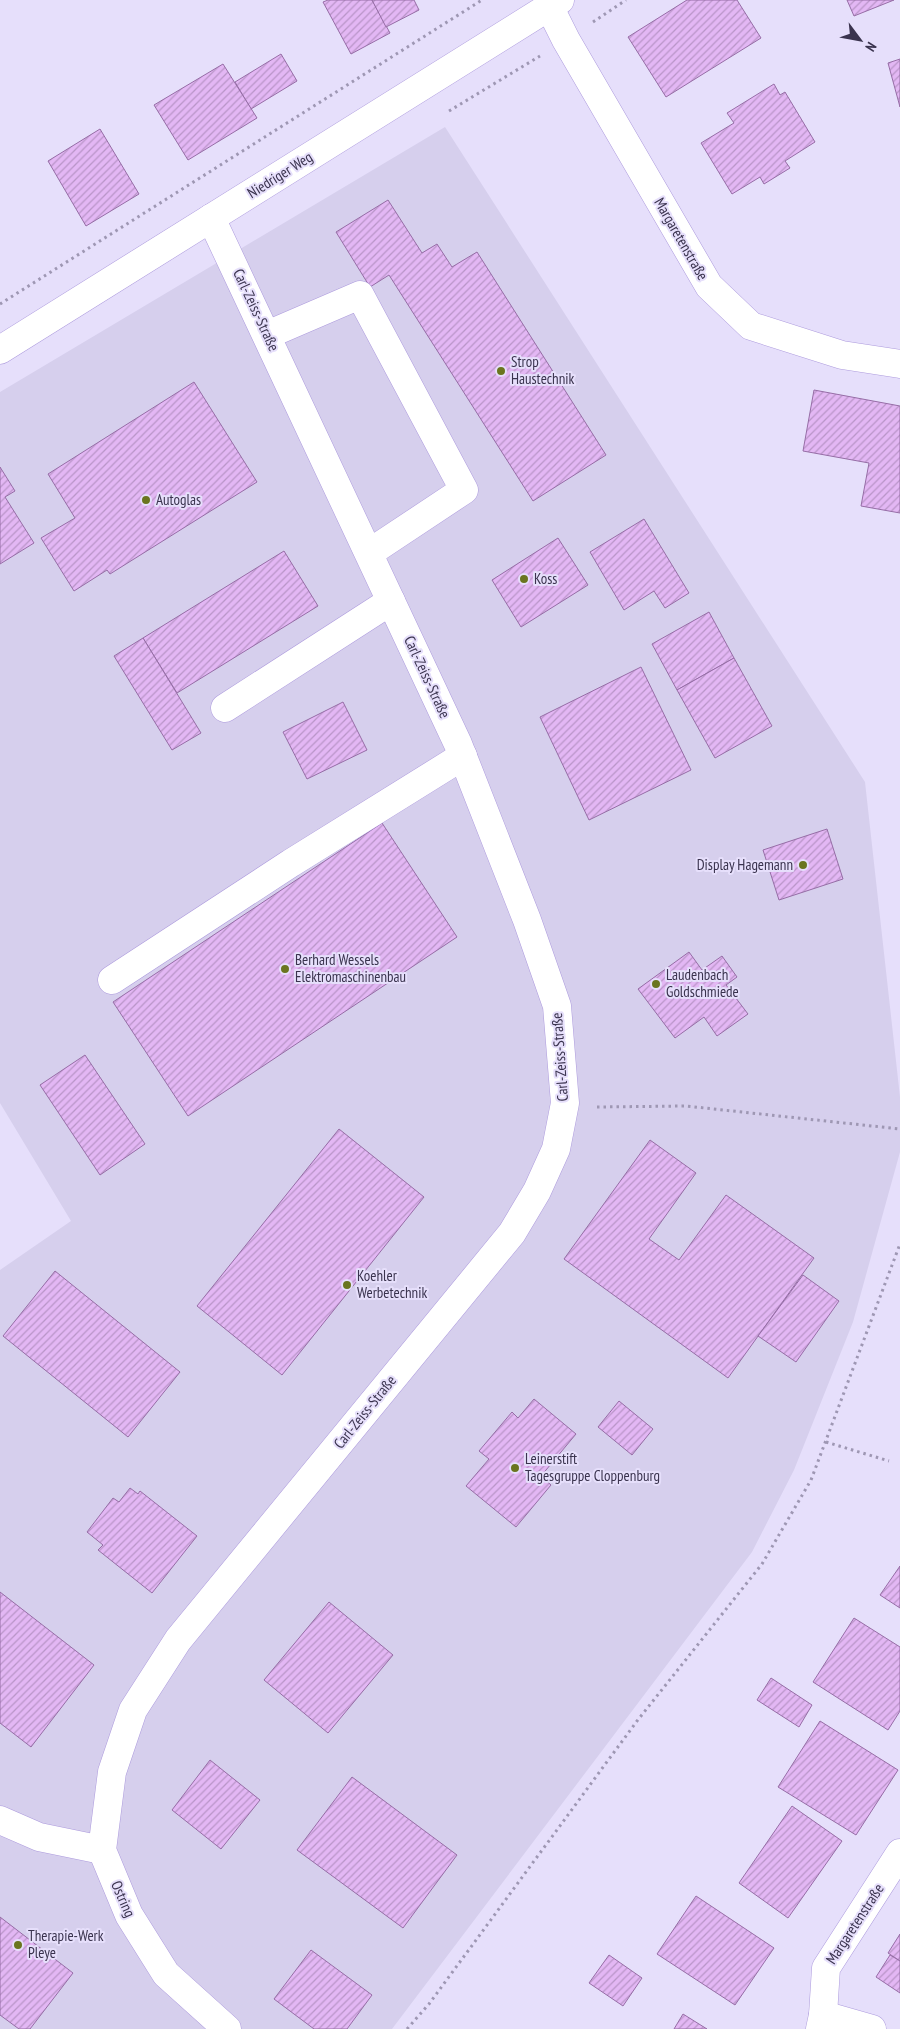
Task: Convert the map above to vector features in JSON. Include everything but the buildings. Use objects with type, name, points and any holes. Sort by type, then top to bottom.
[{"type":"street","name":"Niedriger Weg","points":[[0,350],[554,3]]},
{"type":"street","name":"Margaretenstraße","points":[[554,3],[566,40],[709,286],[751,326],[842,355],[900,364]]},
{"type":"street","name":"Carl-Zeiss-Straße","points":[[102,1850],[112,1772],[133,1710],[178,1640],[512,1233],[537,1191],[556,1149],[565,1103],[557,1006],[527,920],[463,756],[211,218]]},
{"type":"street","points":[[267,335],[360,295],[464,490],[369,553]]},
{"type":"street","points":[[225,708],[391,601]]},
{"type":"street","points":[[112,980],[290,863],[463,756]]},
{"type":"street","points":[[0,1820],[39,1837],[102,1850]]},
{"type":"street","name":"Ostring","points":[[102,1850],[129,1915],[166,1974],[220,2027]]},
{"type":"street","name":"Margaretenstraße","points":[[822,2022],[826,1968],[900,1853]]},
{"type":"street","points":[[822,2022],[872,2029]]},
{"type":"path","points":[[0,304],[482,0]]},
{"type":"path","points":[[565,1103],[591,1107],[686,1106],[900,1129]]},
{"type":"path","points":[[407,2029],[429,2004],[637,1722],[762,1564],[811,1480],[900,1244]]},
{"type":"path","points":[[826,1442],[889,1461]]},
{"type":"shaded area","points":[[445,127],[865,782],[900,1097],[900,1152],[853,1322],[794,1470],[752,1552],[392,2029],[0,2029],[0,1270],[71,1221],[0,1103],[0,392]]},
{"type":"place","name":"Strop Haustechnik","points":[[501,371]]},
{"type":"place","name":"Autoglas","points":[[146,500]]},
{"type":"place","name":"Koss","points":[[524,579]]},
{"type":"place","name":"Display Hagemann","points":[[803,865]]},
{"type":"place","name":"Berhard Wessels Elektromaschinenbau","points":[[285,969]]},
{"type":"place","name":"Laudenbach Goldschmiede","points":[[656,984]]},
{"type":"place","name":"Koehler Werbetechnik","points":[[347,1285]]},
{"type":"place","name":"Leinerstift Tagesgruppe Cloppenburg","points":[[515,1468]]},
{"type":"place","name":"Therapie-Werk Pleye","points":[[18,1945]]}]
